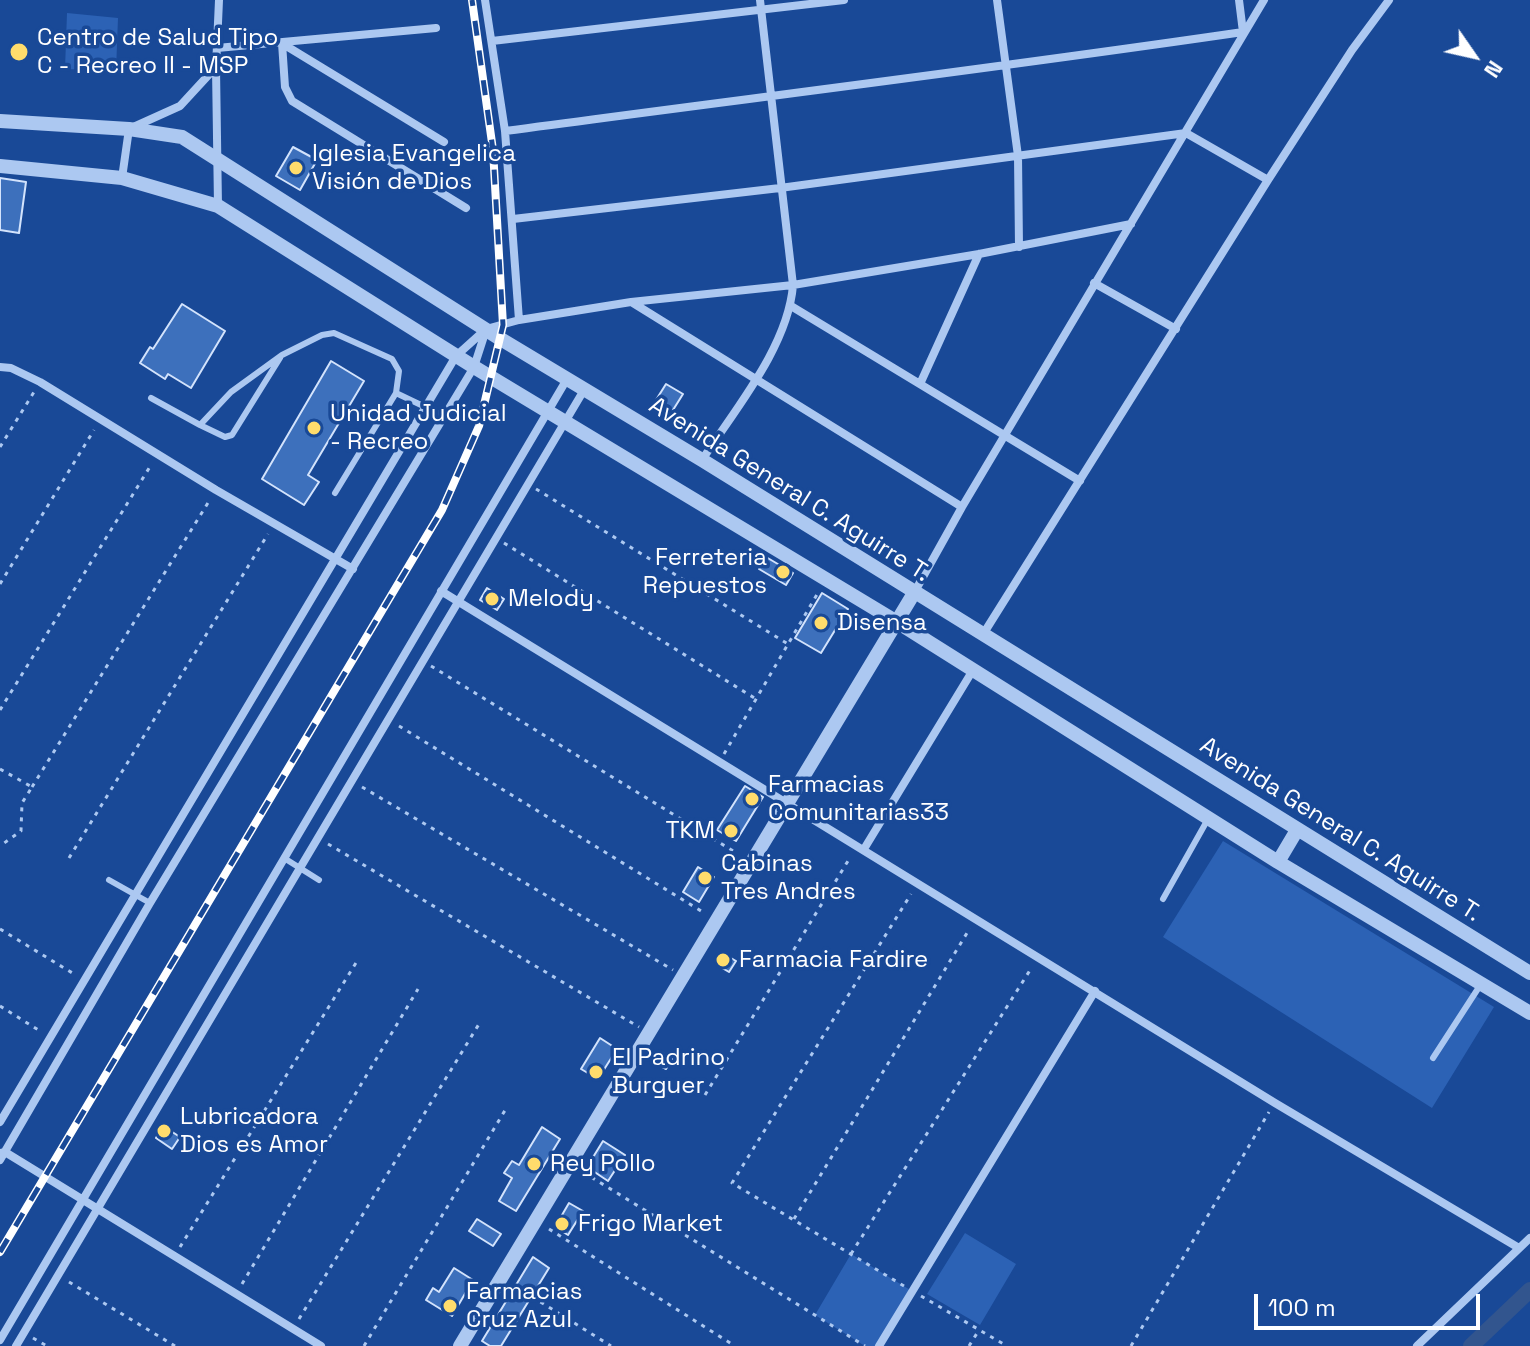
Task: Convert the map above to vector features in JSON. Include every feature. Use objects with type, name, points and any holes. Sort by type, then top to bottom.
[{"type":"street","points":[[218,206],[216,68],[219,0]]},
{"type":"street","points":[[485,0],[505,131],[519,320]]},
{"type":"street","points":[[702,460],[780,336],[791,306],[793,285],[760,0]]},
{"type":"street","points":[[492,41],[844,0]]},
{"type":"street","points":[[997,0],[1018,156],[1019,247]]},
{"type":"street","points":[[1239,0],[1243,32]]},
{"type":"street","points":[[460,1346],[897,622],[1094,283],[1264,0]]},
{"type":"street","points":[[982,636],[1268,180],[1352,50],[1389,0]]},
{"type":"street","points":[[217,48],[436,28]]},
{"type":"street","points":[[505,131],[1006,67],[1243,32]]},
{"type":"street","points":[[282,43],[444,142]]},
{"type":"street","points":[[282,43],[285,87],[292,101],[466,208]]},
{"type":"street","points":[[122,178],[129,129],[180,106],[216,68]]},
{"type":"street","name":"Avenida General C. Aguirre T.","points":[[0,121],[129,129],[182,137],[217,162],[584,390],[1530,973]]},
{"type":"street","points":[[513,219],[780,188],[1186,133],[1268,180]]},
{"type":"street","points":[[0,166],[122,178],[218,206],[456,356],[897,622],[1208,819],[1530,1013]]},
{"type":"street","points":[[0,1122],[456,356],[486,329],[519,320],[631,302],[793,285],[1019,247],[1131,224]]},
{"type":"street","points":[[920,384],[979,254]]},
{"type":"street","points":[[1094,283],[1176,329]]},
{"type":"street","points":[[631,302],[962,507]]},
{"type":"street","points":[[791,306],[1080,481]]},
{"type":"street","points":[[321,1346],[2,1155],[150,903],[474,367],[486,329]]},
{"type":"street","points":[[0,367],[11,368],[40,382],[216,490],[353,569]]},
{"type":"street","points":[[0,1340],[567,379]]},
{"type":"street","points":[[16,1346],[584,390]]},
{"type":"street","points":[[441,591],[1275,1103],[1519,1248]]},
{"type":"street","points":[[861,847],[973,670]]},
{"type":"street","points":[[232,732],[248,741]]},
{"type":"street","points":[[1278,862],[1297,830]]},
{"type":"street","points":[[879,1346],[1095,991]]},
{"type":"street","points":[[1417,1346],[1530,1238]]},
{"type":"lane","points":[[200,425],[231,392],[282,355],[322,335],[334,333],[392,359],[399,371],[396,393],[335,493]]},
{"type":"lane","points":[[151,398],[225,437],[232,435],[282,355]]},
{"type":"lane","points":[[396,393],[444,416]]},
{"type":"lane","points":[[1163,899],[1208,819]]},
{"type":"lane","points":[[284,858],[319,880]]},
{"type":"lane","points":[[109,880],[150,903]]},
{"type":"lane","points":[[1433,1058],[1481,984]]},
{"type":"path","points":[[0,447],[40,382]]},
{"type":"path","points":[[0,584],[100,420]]},
{"type":"path","points":[[0,710],[158,453]]},
{"type":"path","points":[[528,484],[788,644]]},
{"type":"path","points":[[0,846],[21,831],[22,803],[216,490]]},
{"type":"path","points":[[69,858],[275,524]]},
{"type":"path","points":[[496,538],[756,699]]},
{"type":"path","points":[[720,760],[826,579]]},
{"type":"path","points":[[422,661],[752,862]]},
{"type":"path","points":[[388,719],[717,920]]},
{"type":"path","points":[[0,769],[32,787]]},
{"type":"path","points":[[351,780],[683,976]]},
{"type":"path","points":[[317,837],[649,1033]]},
{"type":"path","points":[[705,1095],[861,847]]},
{"type":"path","points":[[918,882],[732,1183],[1007,1346]]},
{"type":"path","points":[[793,1220],[976,918]]},
{"type":"path","points":[[0,929],[84,980]]},
{"type":"path","points":[[851,1254],[1038,957]]},
{"type":"path","points":[[174,1257],[359,958]]},
{"type":"path","points":[[236,1294],[418,989]]},
{"type":"path","points":[[0,1006],[50,1037]]},
{"type":"path","points":[[293,1329],[479,1024]]},
{"type":"path","points":[[1131,1346],[1275,1103]]},
{"type":"path","points":[[364,1346],[507,1107]]},
{"type":"path","points":[[570,1164],[865,1346]]},
{"type":"path","points":[[535,1221],[735,1346]]},
{"type":"path","points":[[58,1275],[175,1346]]},
{"type":"path","points":[[501,1277],[611,1346]]},
{"type":"path","points":[[969,1346],[979,1330]]},
{"type":"path","points":[[25,1332],[47,1346]]},
{"type":"shaded area","points":[[67,13],[118,18],[116,71],[65,69]]},
{"type":"shaded area","points":[[1223,841],[1494,1007],[1432,1108],[1163,937]]},
{"type":"shaded area","points":[[965,1233],[1016,1264],[980,1325],[927,1294]]},
{"type":"shaded area","points":[[851,1254],[912,1291],[879,1346],[865,1346],[815,1315]]},
{"type":"building","name":"Iglesia Evangelica Visión de Dios","points":[[293,147],[317,160],[300,190],[276,176]]},
{"type":"building","points":[[0,178],[26,182],[19,233],[0,230]]},
{"type":"building","points":[[182,304],[225,331],[191,388],[168,374],[165,379],[140,363],[150,347],[153,349]]},
{"type":"building","name":"Unidad Judicial - Recreo","points":[[331,361],[364,381],[308,475],[319,482],[304,505],[262,479]]},
{"type":"building","points":[[666,384],[683,394],[668,418],[651,408]]},
{"type":"building","points":[[766,557],[793,573],[786,585],[759,569]]},
{"type":"building","name":"Melody","points":[[487,588],[504,599],[497,610],[480,600]]},
{"type":"building","name":"Disensa","points":[[822,593],[848,609],[821,653],[795,638]]},
{"type":"building","points":[[745,786],[763,797],[736,841],[717,830]]},
{"type":"building","points":[[698,867],[714,877],[699,902],[683,892]]},
{"type":"building","points":[[724,954],[736,961],[729,972],[717,965]]},
{"type":"building","points":[[600,1038],[617,1049],[598,1079],[581,1069]]},
{"type":"building","points":[[662,1052],[672,1059],[666,1069],[655,1063]]},
{"type":"building","points":[[163,1126],[180,1137],[172,1149],[156,1138]]},
{"type":"building","points":[[542,1127],[560,1139],[516,1211],[499,1201],[512,1178],[504,1173],[512,1161],[519,1165]]},
{"type":"building","points":[[603,1141],[625,1155],[608,1181],[587,1167]]},
{"type":"building","points":[[569,1203],[583,1211],[568,1235],[555,1227]]},
{"type":"building","points":[[477,1219],[501,1234],[493,1246],[469,1231]]},
{"type":"building","points":[[533,1257],[549,1268],[501,1346],[490,1346],[482,1341]]},
{"type":"building","points":[[454,1268],[473,1280],[452,1316],[426,1300],[433,1288],[439,1292]]},
{"type":"waterway","points":[[1471,1346],[1530,1290]]},
{"type":"railway","points":[[0,1252],[442,510],[479,426],[503,325],[493,150],[472,0]]},
{"type":"place","name":"Centro de Salud Tipo C - Recreo II - MSP","points":[[19,52]]},
{"type":"place","name":"Iglesia Evangelica Visión de Dios","points":[[296,168]]},
{"type":"place","name":"Unidad Judicial - Recreo","points":[[314,428]]},
{"type":"place","name":"Ferreteria Repuestos","points":[[783,572]]},
{"type":"place","name":"Melody","points":[[492,599]]},
{"type":"place","name":"Disensa","points":[[821,623]]},
{"type":"place","name":"Farmacias Comunitarias33","points":[[752,799]]},
{"type":"place","name":"TKM","points":[[731,831]]},
{"type":"place","name":"Cabinas Tres Andres","points":[[705,878]]},
{"type":"place","name":"Farmacia Fardire","points":[[723,960]]},
{"type":"place","name":"El Padrino Burguer","points":[[596,1072]]},
{"type":"place","name":"Lubricadora Dios es Amor","points":[[164,1131]]},
{"type":"place","name":"Rey Pollo","points":[[534,1164]]},
{"type":"place","name":"Frigo Market","points":[[562,1224]]},
{"type":"place","name":"Farmacias Cruz Azul","points":[[450,1306]]}]
